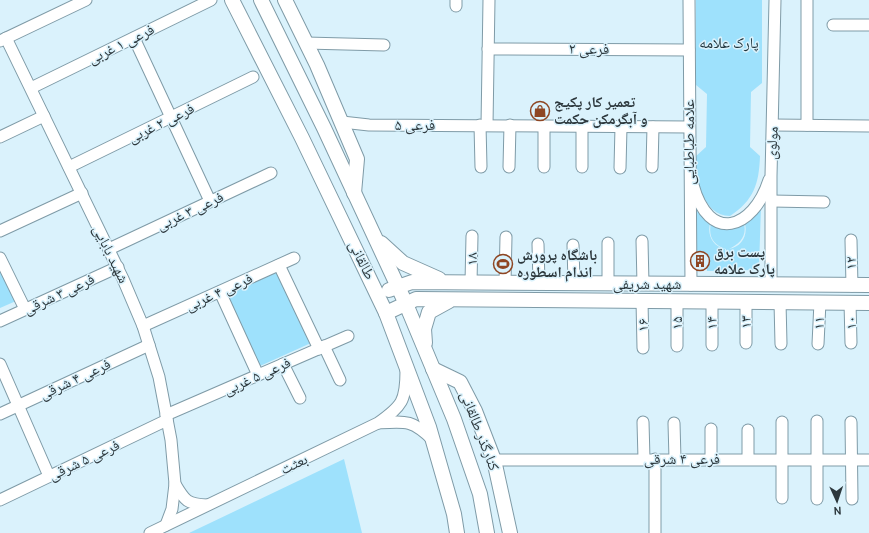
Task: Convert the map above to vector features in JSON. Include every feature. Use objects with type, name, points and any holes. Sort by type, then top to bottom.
[{"type":"main road","name":"طالقانی","points":[[232,0],[379,295],[433,440],[454,514],[457,533]]},
{"type":"main road","name":"طالقانی","points":[[261,0],[375,236],[406,304],[454,419],[480,494],[487,533]]},
{"type":"main road","points":[[285,0],[342,122],[357,159],[354,193]]},
{"type":"main road","points":[[375,236],[403,263],[447,282]]},
{"type":"main road","name":"شهید شریفی","points":[[379,295],[397,286],[412,282],[869,286]]},
{"type":"main road","points":[[500,300],[495,296],[494,291],[496,286],[503,283]]},
{"type":"main road","name":"شهید شریفی","points":[[386,312],[416,300],[869,302]]},
{"type":"main road","points":[[427,355],[424,329],[428,312],[441,304],[452,300]]},
{"type":"main road","name":"کنارگذر طالقانی","points":[[433,369],[460,382],[475,412],[494,460],[510,533]]},
{"type":"street","points":[[3,39],[86,0]]},
{"type":"street","name":"فرعی ۱ غربی","points":[[31,88],[211,0]]},
{"type":"street","points":[[481,167],[488,49],[489,0]]},
{"type":"street","name":"علامه طباطبایی","points":[[689,0],[689,173],[691,285]]},
{"type":"street","name":"مولوی","points":[[771,286],[771,175],[775,0]]},
{"type":"street","points":[[807,0],[807,126]]},
{"type":"street","points":[[833,25],[869,25]]},
{"type":"street","points":[[134,38],[210,201]]},
{"type":"street","name":"شهید بابایی","points":[[3,39],[31,88],[118,267],[143,326],[159,378],[167,418],[174,484],[172,509],[166,525]]},
{"type":"street","points":[[306,43],[384,45]]},
{"type":"street","name":"فرعی ۲","points":[[488,49],[689,50]]},
{"type":"street","name":"فرعی ۲ غربی","points":[[69,167],[253,77]]},
{"type":"street","points":[[0,137],[44,116]]},
{"type":"street","name":"فرعی ۵","points":[[342,122],[369,125],[689,127]]},
{"type":"street","points":[[510,125],[510,167]]},
{"type":"street","points":[[773,125],[869,126]]},
{"type":"street","points":[[544,126],[544,167]]},
{"type":"street","points":[[582,127],[582,167]]},
{"type":"street","points":[[620,168],[621,127]]},
{"type":"street","points":[[652,167],[653,127]]},
{"type":"street","name":"فرعی ۳ غربی","points":[[109,249],[270,173]]},
{"type":"street","points":[[689,173],[695,194],[708,216],[720,223],[728,224],[736,223],[750,214],[764,194],[771,175]]},
{"type":"street","points":[[0,231],[82,193]]},
{"type":"street","points":[[772,201],[824,202]]},
{"type":"street","name":"۱۸","points":[[471,283],[472,236]]},
{"type":"street","points":[[503,283],[506,237]]},
{"type":"street","name":"۱۲","points":[[851,240],[852,286]]},
{"type":"street","points":[[642,241],[643,284]]},
{"type":"street","points":[[608,243],[608,284]]},
{"type":"street","points":[[538,244],[539,284]]},
{"type":"street","points":[[573,245],[574,284]]},
{"type":"street","points":[[0,258],[25,310]]},
{"type":"street","name":"فرعی ۴ غربی","points":[[143,326],[294,258]]},
{"type":"street","points":[[279,265],[321,347],[340,380]]},
{"type":"street","name":"فرعی ۳ شرقی","points":[[0,321],[118,267]]},
{"type":"street","points":[[220,292],[258,375]]},
{"type":"street","name":"۱۶","points":[[642,301],[643,348]]},
{"type":"street","name":"۱۵","points":[[676,346],[677,301]]},
{"type":"street","name":"۱۴","points":[[712,302],[712,345]]},
{"type":"street","name":"۱۳","points":[[746,302],[746,342]]},
{"type":"street","points":[[780,302],[781,344]]},
{"type":"street","name":"۱۱","points":[[818,344],[820,302]]},
{"type":"street","name":"۱۰","points":[[850,302],[851,343]]},
{"type":"street","name":"فرعی ۵ غربی","points":[[167,418],[258,375],[348,336]]},
{"type":"street","name":"فرعی ۴ شرقی","points":[[0,414],[149,345]]},
{"type":"street","points":[[0,364],[49,476]]},
{"type":"street","points":[[283,364],[300,398]]},
{"type":"street","name":"بعثت","points":[[150,533],[378,424],[393,413],[403,401],[406,387],[406,369]]},
{"type":"street","name":"فرعی ۵ شرقی","points":[[0,500],[167,418]]},
{"type":"street","points":[[817,421],[817,499]]},
{"type":"street","points":[[378,424],[396,422],[416,424],[433,440]]},
{"type":"street","points":[[643,422],[650,459],[655,533]]},
{"type":"street","points":[[782,422],[782,498]]},
{"type":"street","points":[[852,422],[852,499]]},
{"type":"street","points":[[674,423],[675,459]]},
{"type":"street","points":[[711,429],[711,459]]},
{"type":"street","points":[[748,430],[748,459]]},
{"type":"street","name":"فرعی ۴ شرقی","points":[[494,460],[869,460]]},
{"type":"street","points":[[174,484],[184,499],[194,504],[207,505]]},
{"type":"green space","name":"پارک علامه","points":[[696,0],[762,0],[762,83],[751,92],[750,147],[760,156],[758,175],[754,190],[750,197],[745,204],[730,216],[720,214],[713,210],[707,203],[702,194],[697,175],[695,157],[706,147],[707,94],[696,85]]},
{"type":"green space","points":[[761,206],[759,268],[756,270],[707,271],[706,255],[694,255],[695,209],[710,223],[709,232],[710,236],[714,243],[717,246],[725,249],[725,257],[726,249],[718,245],[712,239],[710,232],[711,223],[744,224],[745,228],[742,239],[729,249],[733,248],[743,240],[746,228],[745,224],[754,216]]},
{"type":"green space","points":[[0,267],[16,301],[0,308]]},
{"type":"green space","points":[[278,272],[311,343],[260,366],[226,295]]},
{"type":"green space","points":[[344,459],[362,533],[189,533],[208,524]]},
{"type":"place","name":"تعمیر کار پکیج و آبگرمکن حکمت","points":[[540,111]]},
{"type":"place","name":"پست برق پارک علامه","points":[[700,261]]},
{"type":"place","name":"باشگاه پرورش اندام اسطوره","points":[[503,264]]}]
